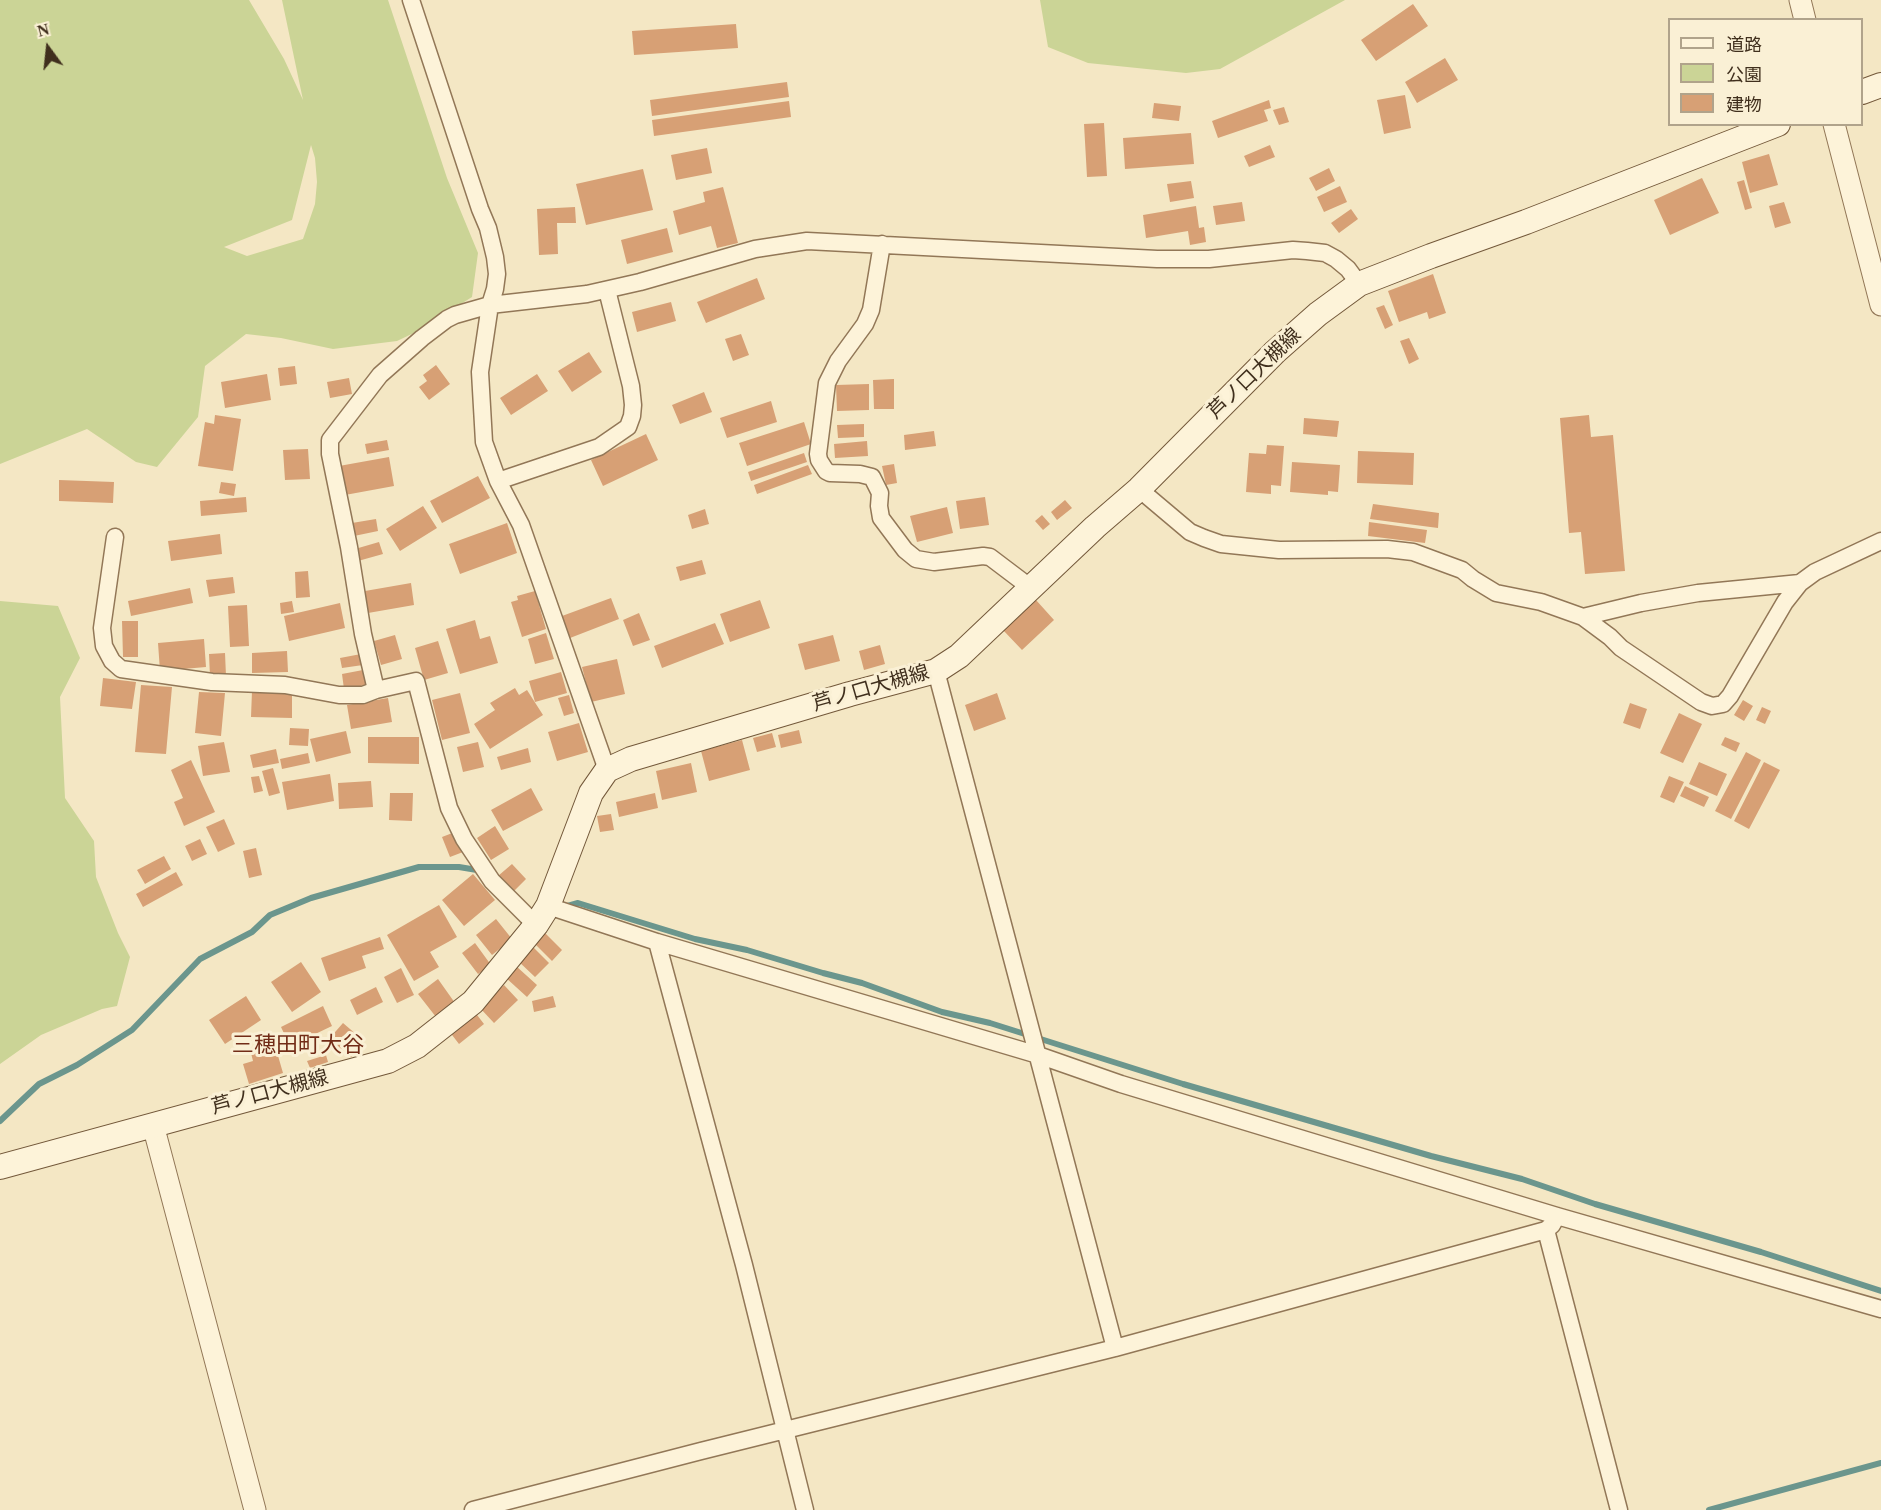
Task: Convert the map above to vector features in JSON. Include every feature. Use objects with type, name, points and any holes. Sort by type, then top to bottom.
[{"type":"main road","points":[[1863,92],[1881,85]]},
{"type":"main road","name":"芦ノ口大槻線","points":[[0,1167],[388,1061],[417,1047],[473,1002],[542,916],[591,793],[607,770],[642,756],[850,694],[936,672],[959,656],[1095,527],[1139,489],[1275,352],[1318,314],[1359,284],[1773,126]]},
{"type":"street","points":[[411,0],[488,228],[497,274],[480,372],[484,442],[498,481],[525,535],[607,770]]},
{"type":"street","points":[[1800,0],[1804,18]]},
{"type":"street","points":[[1835,126],[1881,305]]},
{"type":"street","points":[[376,690],[363,634],[349,547],[330,454],[330,440],[380,375],[447,319],[490,304],[608,290],[755,249],[807,241],[1209,260],[1293,250],[1307,251],[1325,253],[1336,259],[1348,269],[1359,284]]},
{"type":"street","points":[[882,244],[871,310],[865,324],[838,361],[827,383],[819,460],[830,473],[860,474],[872,477],[880,493],[881,518],[905,550],[916,559],[934,562],[990,557],[1031,588]]},
{"type":"street","points":[[498,481],[599,447],[628,427],[633,405],[631,386],[608,290]]},
{"type":"street","points":[[1139,489],[1190,532],[1221,544],[1279,550],[1388,549],[1413,552],[1462,570],[1496,593],[1541,602],[1583,617],[1611,637],[1621,648],[1701,702],[1712,706],[1723,704],[1730,696],[1785,602],[1800,583],[1815,572],[1881,541]]},
{"type":"street","points":[[115,537],[102,628],[104,646],[112,662],[121,669],[212,682],[285,685],[339,695],[363,695],[416,681],[449,808],[464,839],[492,881],[542,916],[657,942],[1038,1055],[1552,1223],[1881,1310]]},
{"type":"street","points":[[1583,617],[1641,603],[1698,593],[1800,583]]},
{"type":"street","points":[[936,672],[1115,1348]]},
{"type":"street","points":[[657,942],[744,1265],[805,1510]]},
{"type":"street","points":[[153,1125],[255,1510]]},
{"type":"street","points":[[473,1510],[1115,1348],[1552,1223]]},
{"type":"street","points":[[1552,1223],[1619,1510]]},
{"type":"green space","points":[[0,0],[249,0],[284,59],[303,100],[282,0],[388,0],[447,178],[478,253],[472,297],[418,331],[397,341],[333,349],[281,338],[246,334],[205,366],[198,417],[157,467],[136,462],[87,429],[0,464]],"holes":[[[311,145],[315,158],[317,182],[315,204],[303,239],[247,256],[224,247],[292,220]]]},
{"type":"green space","points":[[1040,0],[1345,0],[1220,69],[1186,73],[1088,63],[1048,47]]},
{"type":"green space","points":[[0,601],[58,606],[80,658],[60,697],[65,798],[94,841],[96,877],[130,957],[117,1006],[102,1009],[41,1035],[0,1064]]},
{"type":"building","points":[[1413,4],[1428,26],[1376,61],[1361,40]]},
{"type":"building","points":[[736,24],[738,48],[634,55],[632,31]]},
{"type":"building","points":[[1445,58],[1458,80],[1417,103],[1405,82]]},
{"type":"building","points":[[787,82],[789,97],[652,116],[650,100]]},
{"type":"building","points":[[1405,95],[1411,128],[1384,134],[1377,100]]},
{"type":"building","points":[[1269,100],[1271,108],[1264,110],[1268,121],[1218,138],[1212,121]]},
{"type":"building","points":[[789,101],[791,117],[654,136],[652,120]]},
{"type":"building","points":[[1154,103],[1181,106],[1179,121],[1152,118]]},
{"type":"building","points":[[1284,107],[1289,122],[1279,125],[1273,110]]},
{"type":"building","points":[[1104,123],[1107,176],[1087,177],[1084,124]]},
{"type":"building","points":[[1191,133],[1194,164],[1125,169],[1123,138]]},
{"type":"building","points":[[1270,145],[1275,157],[1249,167],[1244,156]]},
{"type":"building","points":[[707,148],[712,173],[676,180],[671,155]]},
{"type":"building","points":[[1769,154],[1778,185],[1750,193],[1742,162]]},
{"type":"building","points":[[1329,168],[1335,181],[1316,191],[1309,178]]},
{"type":"building","points":[[643,169],[653,210],[586,225],[576,184]]},
{"type":"building","points":[[1702,178],[1719,213],[1670,235],[1654,200]]},
{"type":"building","points":[[1744,180],[1752,208],[1745,210],[1737,182]]},
{"type":"building","points":[[1191,181],[1194,198],[1170,202],[1167,184]]},
{"type":"building","points":[[1340,186],[1347,202],[1324,212],[1317,197]]},
{"type":"building","points":[[723,187],[738,243],[717,248],[711,226],[679,235],[673,211],[705,202],[703,192]]},
{"type":"building","points":[[1242,202],[1245,221],[1216,225],[1213,206]]},
{"type":"building","points":[[1784,202],[1791,223],[1775,228],[1769,206]]},
{"type":"building","points":[[1196,206],[1199,228],[1204,227],[1206,242],[1190,245],[1188,231],[1146,238],[1143,215]]},
{"type":"building","points":[[575,207],[576,223],[557,223],[558,254],[539,255],[537,209]]},
{"type":"building","points":[[1351,209],[1358,219],[1339,233],[1331,223]]},
{"type":"building","points":[[667,228],[673,252],[627,264],[621,240]]},
{"type":"building","points":[[1433,274],[1446,313],[1429,319],[1427,312],[1399,322],[1388,291]]},
{"type":"building","points":[[757,278],[765,299],[706,323],[697,302]]},
{"type":"building","points":[[671,302],[676,321],[637,332],[632,312]]},
{"type":"building","points":[[1384,305],[1393,325],[1385,329],[1376,308]]},
{"type":"building","points":[[741,334],[749,355],[733,361],[725,339]]},
{"type":"building","points":[[1409,338],[1419,359],[1409,364],[1400,341]]},
{"type":"building","points":[[589,352],[602,372],[572,392],[558,371]]},
{"type":"building","points":[[436,365],[450,384],[429,400],[419,387],[427,381],[423,375]]},
{"type":"building","points":[[295,366],[297,384],[280,386],[278,368]]},
{"type":"building","points":[[267,374],[271,400],[225,408],[221,382]]},
{"type":"building","points":[[537,374],[548,391],[511,415],[500,398]]},
{"type":"building","points":[[349,378],[352,394],[330,398],[327,382]]},
{"type":"building","points":[[894,379],[894,409],[874,409],[873,380]]},
{"type":"building","points":[[869,384],[869,410],[837,411],[836,385]]},
{"type":"building","points":[[704,392],[712,412],[680,424],[672,405]]},
{"type":"building","points":[[771,401],[777,422],[727,438],[720,418]]},
{"type":"building","points":[[215,415],[241,419],[233,471],[198,466],[205,422],[214,424]]},
{"type":"building","points":[[1589,415],[1591,437],[1613,435],[1625,571],[1585,574],[1581,532],[1569,533],[1560,418]]},
{"type":"building","points":[[1304,418],[1339,421],[1337,437],[1303,434]]},
{"type":"building","points":[[804,422],[811,444],[747,466],[739,443]]},
{"type":"building","points":[[864,424],[864,437],[838,438],[837,425]]},
{"type":"building","points":[[934,431],[936,446],[905,450],[904,435]]},
{"type":"building","points":[[646,434],[658,460],[603,486],[591,460]]},
{"type":"building","points":[[387,440],[389,450],[367,454],[365,444]]},
{"type":"building","points":[[867,441],[868,456],[835,458],[834,444]]},
{"type":"building","points":[[1267,445],[1284,446],[1281,486],[1271,485],[1271,494],[1246,492],[1249,453],[1266,454]]},
{"type":"building","points":[[308,449],[310,479],[285,480],[283,450]]},
{"type":"building","points":[[1358,451],[1414,453],[1413,485],[1357,483]]},
{"type":"building","points":[[804,453],[807,462],[751,481],[748,472]]},
{"type":"building","points":[[389,457],[394,486],[345,495],[339,466]]},
{"type":"building","points":[[1292,462],[1340,465],[1338,492],[1328,491],[1328,495],[1290,492]]},
{"type":"building","points":[[894,464],[897,483],[886,485],[882,466]]},
{"type":"building","points":[[808,465],[812,474],[757,494],[754,485]]},
{"type":"building","points":[[478,476],[490,498],[442,523],[430,501]]},
{"type":"building","points":[[59,480],[114,482],[113,503],[59,501]]},
{"type":"building","points":[[221,482],[236,484],[234,496],[219,493]]},
{"type":"building","points":[[246,497],[247,512],[201,516],[200,501]]},
{"type":"building","points":[[985,497],[989,525],[960,529],[956,501]]},
{"type":"building","points":[[1065,500],[1072,508],[1057,520],[1051,512]]},
{"type":"building","points":[[1373,504],[1439,513],[1438,528],[1370,519]]},
{"type":"building","points":[[423,506],[437,528],[400,551],[386,529]]},
{"type":"building","points":[[947,507],[953,533],[917,542],[910,516]]},
{"type":"building","points":[[705,509],[709,524],[692,529],[688,515]]},
{"type":"building","points":[[1042,515],[1050,524],[1043,530],[1035,521]]},
{"type":"building","points":[[376,519],[378,531],[354,536],[352,523]]},
{"type":"building","points":[[1369,522],[1427,530],[1425,543],[1368,536]]},
{"type":"building","points":[[507,523],[517,553],[460,574],[449,544]]},
{"type":"building","points":[[220,534],[222,554],[171,561],[168,541]]},
{"type":"building","points":[[379,542],[383,554],[358,561],[355,549]]},
{"type":"building","points":[[702,560],[706,574],[680,581],[676,567]]},
{"type":"building","points":[[308,571],[310,597],[296,598],[295,572]]},
{"type":"building","points":[[233,577],[235,593],[209,597],[206,580]]},
{"type":"building","points":[[411,583],[414,605],[368,613],[365,591]]},
{"type":"building","points":[[190,588],[193,603],[131,616],[128,601]]},
{"type":"building","points":[[535,591],[546,629],[522,637],[511,602],[518,600],[517,596]]},
{"type":"building","points":[[611,598],[619,619],[570,638],[562,616]]},
{"type":"building","points":[[760,600],[770,628],[730,642],[720,614]]},
{"type":"building","points":[[1036,600],[1054,620],[1022,650],[1003,630]]},
{"type":"building","points":[[292,601],[294,612],[281,614],[280,603]]},
{"type":"building","points":[[340,603],[345,628],[289,641],[284,616]]},
{"type":"building","points":[[247,605],[249,646],[230,647],[228,606]]},
{"type":"building","points":[[639,613],[650,640],[633,646],[623,620]]},
{"type":"building","points":[[475,620],[480,639],[490,636],[498,663],[460,674],[446,629]]},
{"type":"building","points":[[122,621],[138,621],[138,657],[123,657]]},
{"type":"building","points":[[715,623],[724,644],[662,668],[654,646]]},
{"type":"building","points":[[546,633],[554,659],[535,664],[528,639]]},
{"type":"building","points":[[395,635],[402,659],[381,665],[374,641]]},
{"type":"building","points":[[833,635],[840,661],[805,670],[798,644]]},
{"type":"building","points":[[204,639],[206,667],[160,671],[158,643]]},
{"type":"building","points":[[438,641],[448,673],[424,680],[415,648]]},
{"type":"building","points":[[880,645],[885,664],[864,670],[859,651]]},
{"type":"building","points":[[287,651],[288,672],[252,673],[252,653]]},
{"type":"building","points":[[225,653],[226,676],[210,677],[209,654]]},
{"type":"building","points":[[361,654],[363,665],[342,668],[340,658]]},
{"type":"building","points":[[617,659],[625,694],[591,702],[582,667]]},
{"type":"building","points":[[363,670],[366,685],[344,689],[342,674]]},
{"type":"building","points":[[561,672],[567,693],[535,702],[529,681]]},
{"type":"building","points":[[103,678],[136,682],[132,709],[100,706]]},
{"type":"building","points":[[141,685],[172,687],[166,754],[135,752]]},
{"type":"building","points":[[515,688],[519,695],[527,690],[543,715],[490,749],[474,724],[495,710],[490,703]]},
{"type":"building","points":[[252,691],[292,691],[292,718],[251,717]]},
{"type":"building","points":[[199,692],[225,693],[221,736],[195,733]]},
{"type":"building","points":[[460,693],[470,733],[442,740],[432,700]]},
{"type":"building","points":[[997,693],[1006,719],[974,731],[965,705]]},
{"type":"building","points":[[569,695],[574,713],[564,716],[558,698]]},
{"type":"building","points":[[388,698],[392,722],[351,729],[347,705]]},
{"type":"building","points":[[1743,700],[1753,706],[1744,721],[1734,715]]},
{"type":"building","points":[[1630,703],[1647,709],[1640,729],[1623,723]]},
{"type":"building","points":[[1762,707],[1771,711],[1765,724],[1756,720]]},
{"type":"building","points":[[1679,713],[1702,724],[1683,763],[1660,753]]},
{"type":"building","points":[[579,723],[588,752],[557,761],[548,732]]},
{"type":"building","points":[[290,728],[309,729],[308,746],[289,745]]},
{"type":"building","points":[[799,730],[802,743],[781,748],[778,735]]},
{"type":"building","points":[[346,731],[351,753],[316,762],[310,739]]},
{"type":"building","points":[[772,733],[776,747],[757,752],[753,738]]},
{"type":"building","points":[[368,737],[419,737],[419,764],[368,763]]},
{"type":"building","points":[[1725,737],[1740,743],[1736,752],[1721,745]]},
{"type":"building","points":[[742,740],[750,770],[709,781],[701,751]]},
{"type":"building","points":[[224,742],[230,772],[203,776],[198,746]]},
{"type":"building","points":[[478,742],[484,767],[463,772],[457,747]]},
{"type":"building","points":[[528,748],[531,762],[501,770],[497,757]]},
{"type":"building","points":[[276,749],[279,763],[253,768],[250,755]]},
{"type":"building","points":[[1746,752],[1761,760],[1731,819],[1715,811]]},
{"type":"building","points":[[308,753],[310,763],[282,769],[280,759]]},
{"type":"building","points":[[191,760],[215,812],[184,826],[174,802],[183,798],[171,770]]},
{"type":"building","points":[[1699,762],[1727,774],[1717,796],[1689,784]]},
{"type":"building","points":[[1764,762],[1780,770],[1749,829],[1734,821]]},
{"type":"building","points":[[691,763],[697,792],[662,800],[656,771]]},
{"type":"building","points":[[273,768],[280,793],[269,796],[262,771]]},
{"type":"building","points":[[330,774],[334,801],[287,810],[282,782]]},
{"type":"building","points":[[259,776],[263,791],[254,793],[251,777]]},
{"type":"building","points":[[1669,776],[1684,782],[1674,803],[1660,797]]},
{"type":"building","points":[[371,781],[373,807],[339,809],[338,783]]},
{"type":"building","points":[[1685,786],[1709,797],[1704,807],[1680,796]]},
{"type":"building","points":[[531,788],[543,810],[503,831],[491,810]]},
{"type":"building","points":[[390,793],[413,793],[412,821],[389,820]]},
{"type":"building","points":[[655,793],[658,808],[619,817],[616,802]]},
{"type":"building","points":[[611,814],[614,830],[600,832],[597,816]]},
{"type":"building","points":[[224,819],[235,844],[218,852],[206,827]]},
{"type":"building","points":[[495,826],[509,849],[491,860],[477,838]]},
{"type":"building","points":[[455,832],[463,852],[450,857],[442,837]]},
{"type":"building","points":[[200,839],[207,854],[192,861],[185,846]]},
{"type":"building","points":[[256,848],[262,875],[249,878],[243,851]]},
{"type":"building","points":[[164,856],[171,869],[145,884],[137,870]]},
{"type":"building","points":[[512,864],[526,879],[513,892],[498,876]]},
{"type":"building","points":[[176,872],[183,885],[143,907],[136,894]]},
{"type":"building","points":[[473,874],[495,900],[464,926],[442,900]]},
{"type":"building","points":[[439,905],[457,937],[430,952],[439,967],[414,981],[387,935]]},
{"type":"building","points":[[496,919],[512,939],[492,955],[476,935]]},
{"type":"building","points":[[543,931],[562,950],[552,961],[533,942]]},
{"type":"building","points":[[380,937],[384,949],[362,956],[366,968],[329,981],[321,958]]},
{"type":"building","points":[[475,943],[491,965],[478,974],[462,953]]},
{"type":"building","points":[[530,944],[549,963],[535,977],[516,959]]},
{"type":"building","points":[[301,962],[321,992],[292,1012],[271,982]]},
{"type":"building","points":[[516,966],[537,985],[527,997],[505,977]]},
{"type":"building","points":[[401,968],[414,995],[397,1003],[384,977]]},
{"type":"building","points":[[438,979],[455,1003],[436,1017],[418,994]]},
{"type":"building","points":[[504,985],[518,1000],[494,1023],[480,1008]]},
{"type":"building","points":[[376,987],[383,1002],[357,1015],[350,1000]]},
{"type":"building","points":[[246,996],[261,1020],[225,1044],[209,1020]]},
{"type":"building","points":[[553,996],[556,1007],[534,1012],[532,1001]]},
{"type":"building","points":[[323,1006],[332,1026],[290,1046],[281,1027]]},
{"type":"building","points":[[474,1011],[484,1024],[459,1044],[449,1031]]},
{"type":"building","points":[[343,1023],[364,1041],[351,1057],[329,1039]]},
{"type":"building","points":[[274,1042],[283,1073],[249,1084],[243,1064],[253,1061],[250,1049]]},
{"type":"building","points":[[326,1055],[328,1062],[310,1068],[307,1061]]},
{"type":"waterway","points":[[0,1121],[39,1084],[77,1065],[132,1030],[200,959],[252,932],[270,915],[311,898],[419,867],[459,867],[477,870],[480,874]]},
{"type":"waterway","points":[[564,907],[578,903],[695,939],[747,950],[862,983],[942,1012],[990,1023],[1183,1084],[1431,1156],[1522,1179],[1595,1204],[1761,1252],[1881,1291]]},
{"type":"waterway","points":[[1709,1510],[1881,1463]]},
{"type":"district","name":"三穂田町大谷","points":[[298,1046]]}]
